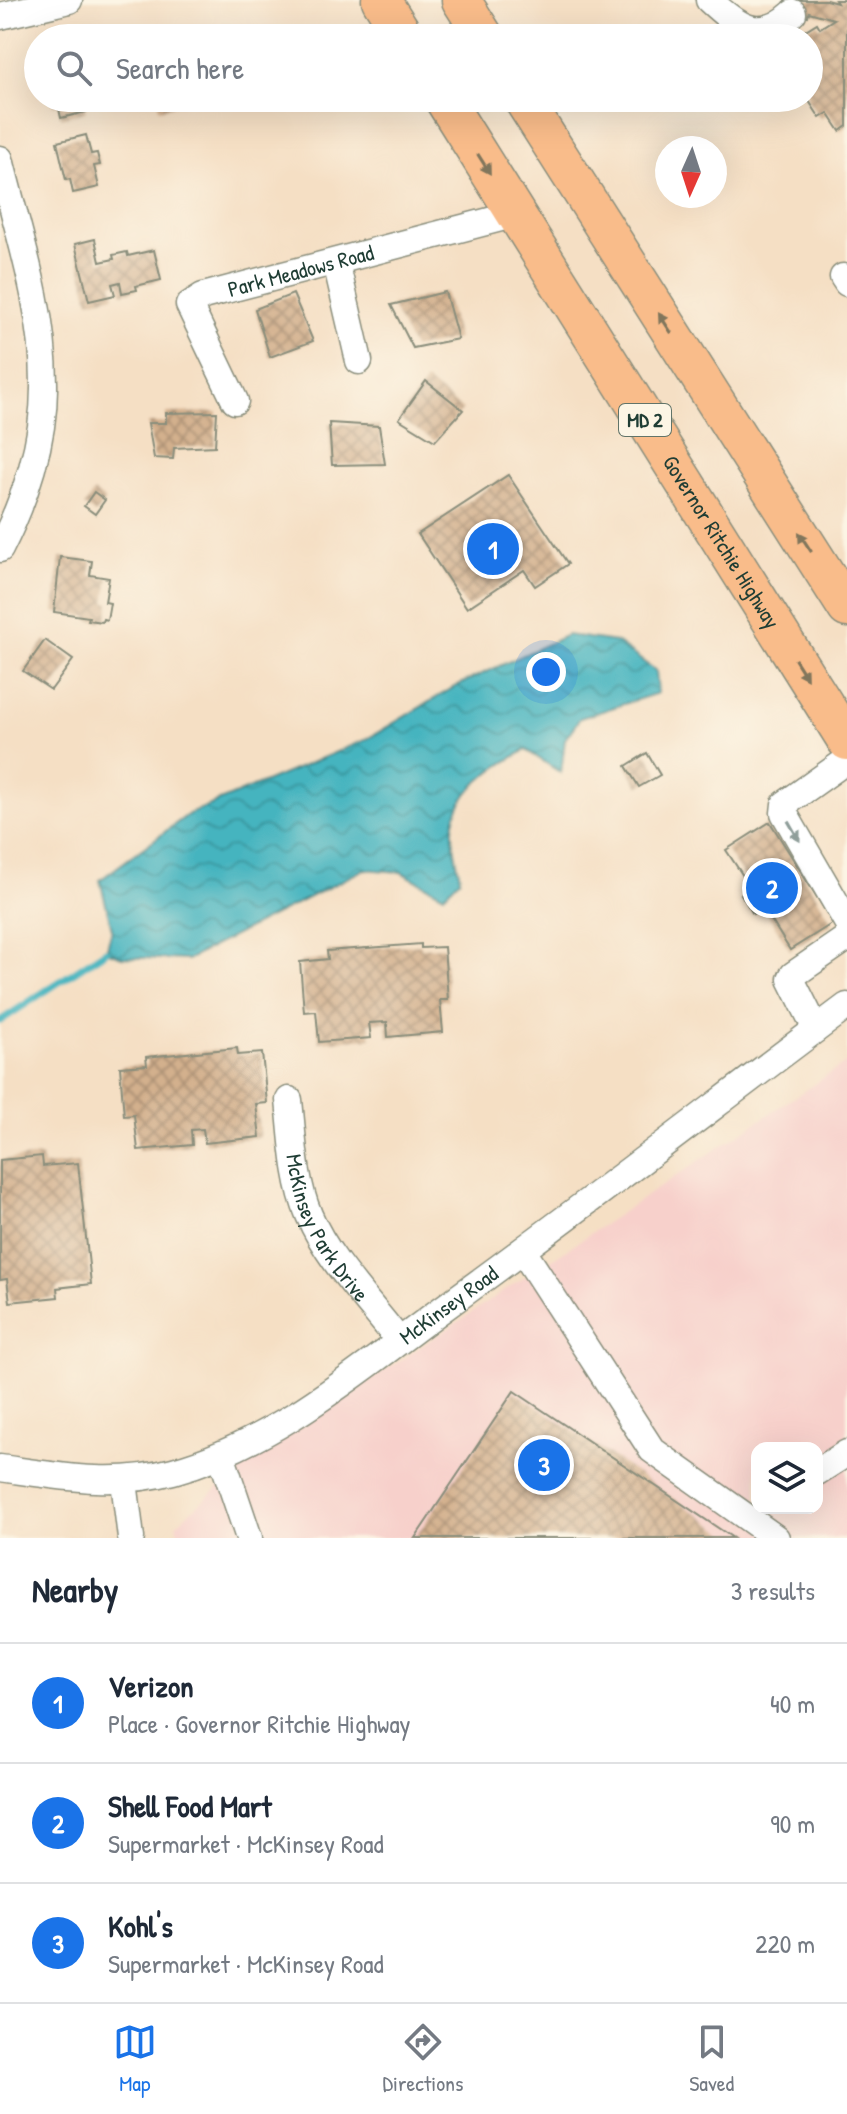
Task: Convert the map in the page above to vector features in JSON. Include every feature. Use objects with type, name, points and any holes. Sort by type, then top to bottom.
[{"type":"highway","points":[[381,0],[396,24]]},
{"type":"highway","points":[[461,0],[476,24]]},
{"type":"highway","name":"Governor Ritchie Highway","points":[[452,112],[847,741]]},
{"type":"highway","points":[[531,112],[847,608]]},
{"type":"street","points":[[0,16],[69,0]]},
{"type":"street","points":[[709,0],[738,24]]},
{"type":"street","points":[[782,24],[793,13]]},
{"type":"street","points":[[0,159],[37,311],[45,384],[40,432],[18,513],[0,549]]},
{"type":"street","name":"Park Meadows Road","points":[[235,401],[189,305],[203,296],[516,214]]},
{"type":"street","points":[[336,262],[359,361]]},
{"type":"street","points":[[847,760],[785,804],[784,813],[840,894],[847,922]]},
{"type":"street","points":[[816,1029],[791,979],[847,938]]},
{"type":"street","name":"McKinsey Road","points":[[0,1468],[72,1479],[124,1481],[170,1472],[221,1455],[275,1429],[523,1251],[847,1006]]},
{"type":"street","name":"McKinsey Park Drive","points":[[289,1100],[298,1181],[308,1214],[327,1246],[399,1341]]},
{"type":"street","points":[[523,1251],[652,1450],[751,1511]]},
{"type":"street","points":[[823,1468],[847,1453]]},
{"type":"street","points":[[221,1455],[249,1538]]},
{"type":"street","points":[[124,1481],[131,1538]]},
{"type":"street","points":[[754,1514],[776,1538]]},
{"type":"shaded area","points":[[847,1062],[847,1538],[180,1538],[176,1524],[248,1462]]},
{"type":"water","points":[[567,635],[616,642],[656,671],[658,693],[580,718],[565,739],[561,773],[526,750],[479,781],[461,802],[456,815],[453,835],[460,879],[444,895],[401,872],[364,869],[187,960],[122,957],[106,951],[112,929],[100,880],[189,814],[365,740],[458,685]]},
{"type":"building","points":[[785,0],[837,3],[835,0],[847,0],[847,126],[840,131],[828,113],[820,118],[816,112],[823,112],[823,26],[834,19],[809,12],[808,16],[783,12]]},
{"type":"building","points":[[60,112],[86,112],[61,118]]},
{"type":"building","points":[[86,135],[91,154],[97,153],[100,165],[94,166],[99,187],[73,193],[70,179],[66,180],[57,142]]},
{"type":"building","points":[[95,239],[100,262],[114,259],[113,255],[127,252],[128,256],[154,250],[161,280],[122,293],[120,282],[112,284],[115,295],[89,301],[75,244]]},
{"type":"building","points":[[445,292],[458,339],[413,348],[391,305]]},
{"type":"building","points":[[293,294],[313,341],[270,357],[255,309]]},
{"type":"building","points":[[426,381],[463,410],[435,441],[399,419]]},
{"type":"building","points":[[217,412],[215,446],[174,448],[173,459],[154,458],[148,423],[166,423],[166,413]]},
{"type":"building","points":[[329,423],[379,426],[385,464],[332,465]]},
{"type":"building","points":[[508,475],[568,564],[535,586],[524,570],[467,608],[418,534]]},
{"type":"building","points":[[94,492],[105,500],[95,514],[84,506]]},
{"type":"building","points":[[60,557],[92,561],[90,575],[109,578],[105,602],[110,603],[107,620],[88,620],[89,617],[54,612]]},
{"type":"building","points":[[45,640],[73,660],[51,690],[23,671]]},
{"type":"building","points":[[647,753],[660,775],[639,787],[626,766]]},
{"type":"building","points":[[770,822],[833,923],[790,950],[763,907],[753,914],[741,894],[751,888],[726,850]]},
{"type":"building","points":[[421,944],[421,948],[444,947],[448,1000],[440,1000],[443,1032],[388,1037],[387,1022],[369,1023],[371,1038],[319,1042],[316,1011],[304,1012],[300,962],[328,959],[327,951]]},
{"type":"building","points":[[237,1048],[238,1055],[262,1053],[267,1103],[256,1104],[260,1137],[205,1143],[203,1129],[191,1130],[192,1145],[138,1150],[134,1115],[124,1116],[120,1067],[147,1065],[146,1057]]},
{"type":"building","points":[[42,1156],[43,1166],[78,1163],[91,1284],[57,1288],[58,1297],[10,1302],[7,1279],[0,1280],[0,1160]]},
{"type":"building","points":[[514,1391],[733,1538],[415,1538]]},
{"type":"waterway","points":[[0,1021],[106,951]]},
{"type":"place","name":"Verizon","points":[[493,549]]},
{"type":"place","name":"Shell Food Mart","points":[[772,888]]},
{"type":"place","name":"Kohl's","points":[[544,1465]]}]
